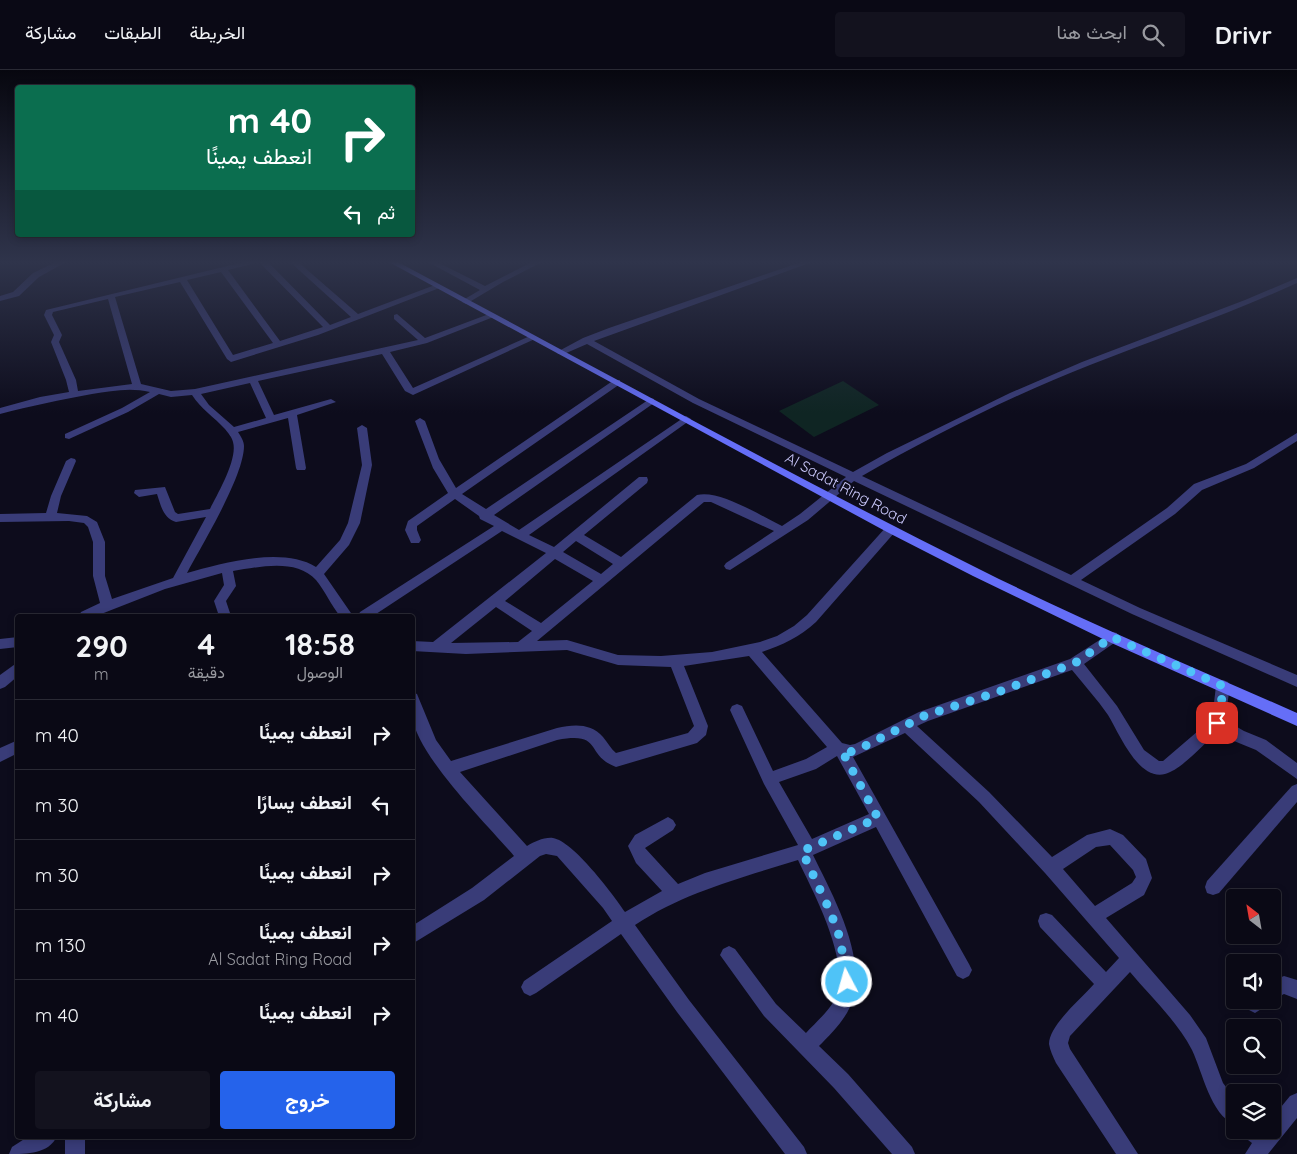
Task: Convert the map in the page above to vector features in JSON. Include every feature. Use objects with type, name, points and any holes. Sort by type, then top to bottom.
[{"type":"main road","name":"Al Sadat Ring Road","points":[[484,312],[977,573],[1112,637],[1297,720]]},
{"type":"street","points":[[49,312],[58,335],[55,342],[56,346],[71,380],[74,394]]},
{"type":"street","points":[[116,312],[137,386]]},
{"type":"street","points":[[201,312],[229,359],[234,359],[375,312]]},
{"type":"street","points":[[254,312],[279,345]]},
{"type":"street","points":[[312,312],[328,328]]},
{"type":"street","points":[[351,312],[358,318]]},
{"type":"street","points":[[561,352],[586,340],[667,312]]},
{"type":"street","points":[[730,566],[831,497],[854,476],[891,454],[1013,395],[1085,364],[1223,312]]},
{"type":"street","points":[[0,411],[40,400],[137,386],[156,392],[178,394],[195,392],[385,351],[424,341],[492,316]]},
{"type":"street","points":[[397,317],[424,341]]},
{"type":"street","points":[[385,351],[408,389],[413,392],[533,338]]},
{"type":"street","points":[[586,340],[696,400],[1072,580],[1211,645],[1297,682]]},
{"type":"street","points":[[253,380],[271,419]]},
{"type":"street","points":[[415,540],[411,530],[412,524],[484,472],[617,382]]},
{"type":"street","points":[[69,436],[117,414],[156,392]]},
{"type":"street","points":[[178,579],[228,486],[239,457],[239,445],[231,431],[206,407],[195,392]]},
{"type":"street","points":[[484,516],[652,401]]},
{"type":"street","points":[[231,431],[331,402]]},
{"type":"street","points":[[292,413],[301,468]]},
{"type":"street","points":[[520,536],[686,419]]},
{"type":"street","points":[[420,421],[436,466],[443,480],[455,494],[484,516],[602,580]]},
{"type":"street","points":[[317,574],[345,542],[354,523],[368,465],[362,428]]},
{"type":"street","points":[[1072,580],[1171,512],[1198,488],[1250,466],[1297,436]]},
{"type":"street","points":[[51,516],[56,496],[71,461]]},
{"type":"street","points":[[435,648],[577,536],[643,480]]},
{"type":"street","points":[[140,493],[161,490],[170,514],[176,518],[213,512]]},
{"type":"street","points":[[521,647],[704,497],[713,498],[783,531]]},
{"type":"street","points":[[0,518],[51,516],[81,518],[93,525],[99,542],[99,576],[106,605]]},
{"type":"street","points":[[367,614],[502,526]]},
{"type":"street","points":[[415,646],[466,649],[580,646],[616,660],[676,660],[752,650],[780,641],[798,630],[818,613],[891,529]]},
{"type":"street","points":[[577,536],[623,564]]},
{"type":"street","points":[[88,614],[106,605],[178,579],[227,568],[268,562],[295,562],[317,574],[346,614]]},
{"type":"street","points":[[224,614],[220,602],[230,586],[227,568]]},
{"type":"street","points":[[496,601],[541,630]]},
{"type":"street","points":[[769,779],[811,764],[839,749],[850,752],[859,749],[924,716],[998,692],[1075,663],[1112,637]]},
{"type":"street","points":[[0,644],[15,642]]},
{"type":"street","points":[[752,650],[839,749],[963,970]]},
{"type":"street","points":[[448,769],[557,734],[572,731],[583,730],[592,734],[610,758],[616,760],[692,738],[701,731],[701,726],[676,660]]},
{"type":"street","points":[[1075,663],[1112,710],[1140,755],[1156,768],[1170,766],[1217,723],[1220,716],[1223,686]]},
{"type":"street","points":[[0,683],[15,670]]},
{"type":"street","points":[[737,710],[805,850],[840,938],[847,982],[843,1003],[806,1045]]},
{"type":"street","points":[[415,717],[417,729],[448,769],[525,856]]},
{"type":"street","points":[[1217,723],[1239,736],[1261,745],[1297,772]]},
{"type":"street","points":[[906,725],[984,797],[1051,867],[1184,1021],[1199,1045],[1216,1089],[1226,1103]]},
{"type":"street","points":[[0,755],[15,748]]},
{"type":"street","points":[[1213,887],[1297,791]]},
{"type":"street","points":[[530,987],[646,908],[705,881],[805,850],[878,818]]},
{"type":"street","points":[[668,825],[641,840],[636,846],[638,853],[676,894]]},
{"type":"street","points":[[1051,867],[1093,840],[1110,837],[1117,840],[1140,865],[1144,878],[1138,889],[1094,916]]},
{"type":"street","points":[[415,934],[478,894],[525,856],[546,846],[554,846],[563,850],[609,902],[683,1006],[797,1154]]},
{"type":"street","points":[[1046,921],[1106,984]]},
{"type":"street","points":[[729,956],[770,1010],[841,1081],[905,1154]]},
{"type":"street","points":[[1128,1154],[1059,1048],[1058,1041],[1064,1030],[1130,960]]},
{"type":"street","points":[[1281,985],[1288,984],[1297,990]]},
{"type":"street","points":[[1257,1142],[1297,1103]]},
{"type":"street","points":[[22,1153],[43,1139]]},
{"type":"street","points":[[75,1139],[75,1154]]},
{"type":"green space","points":[[843,381],[879,405],[814,437],[779,411]]},
{"type":"route","points":[[847,982],[844,953],[840,938],[830,911],[802,851],[878,818],[842,751],[850,752],[859,749],[924,716],[968,700],[998,692],[1075,663],[1112,637],[1223,686],[1220,716],[1217,723]]}]
